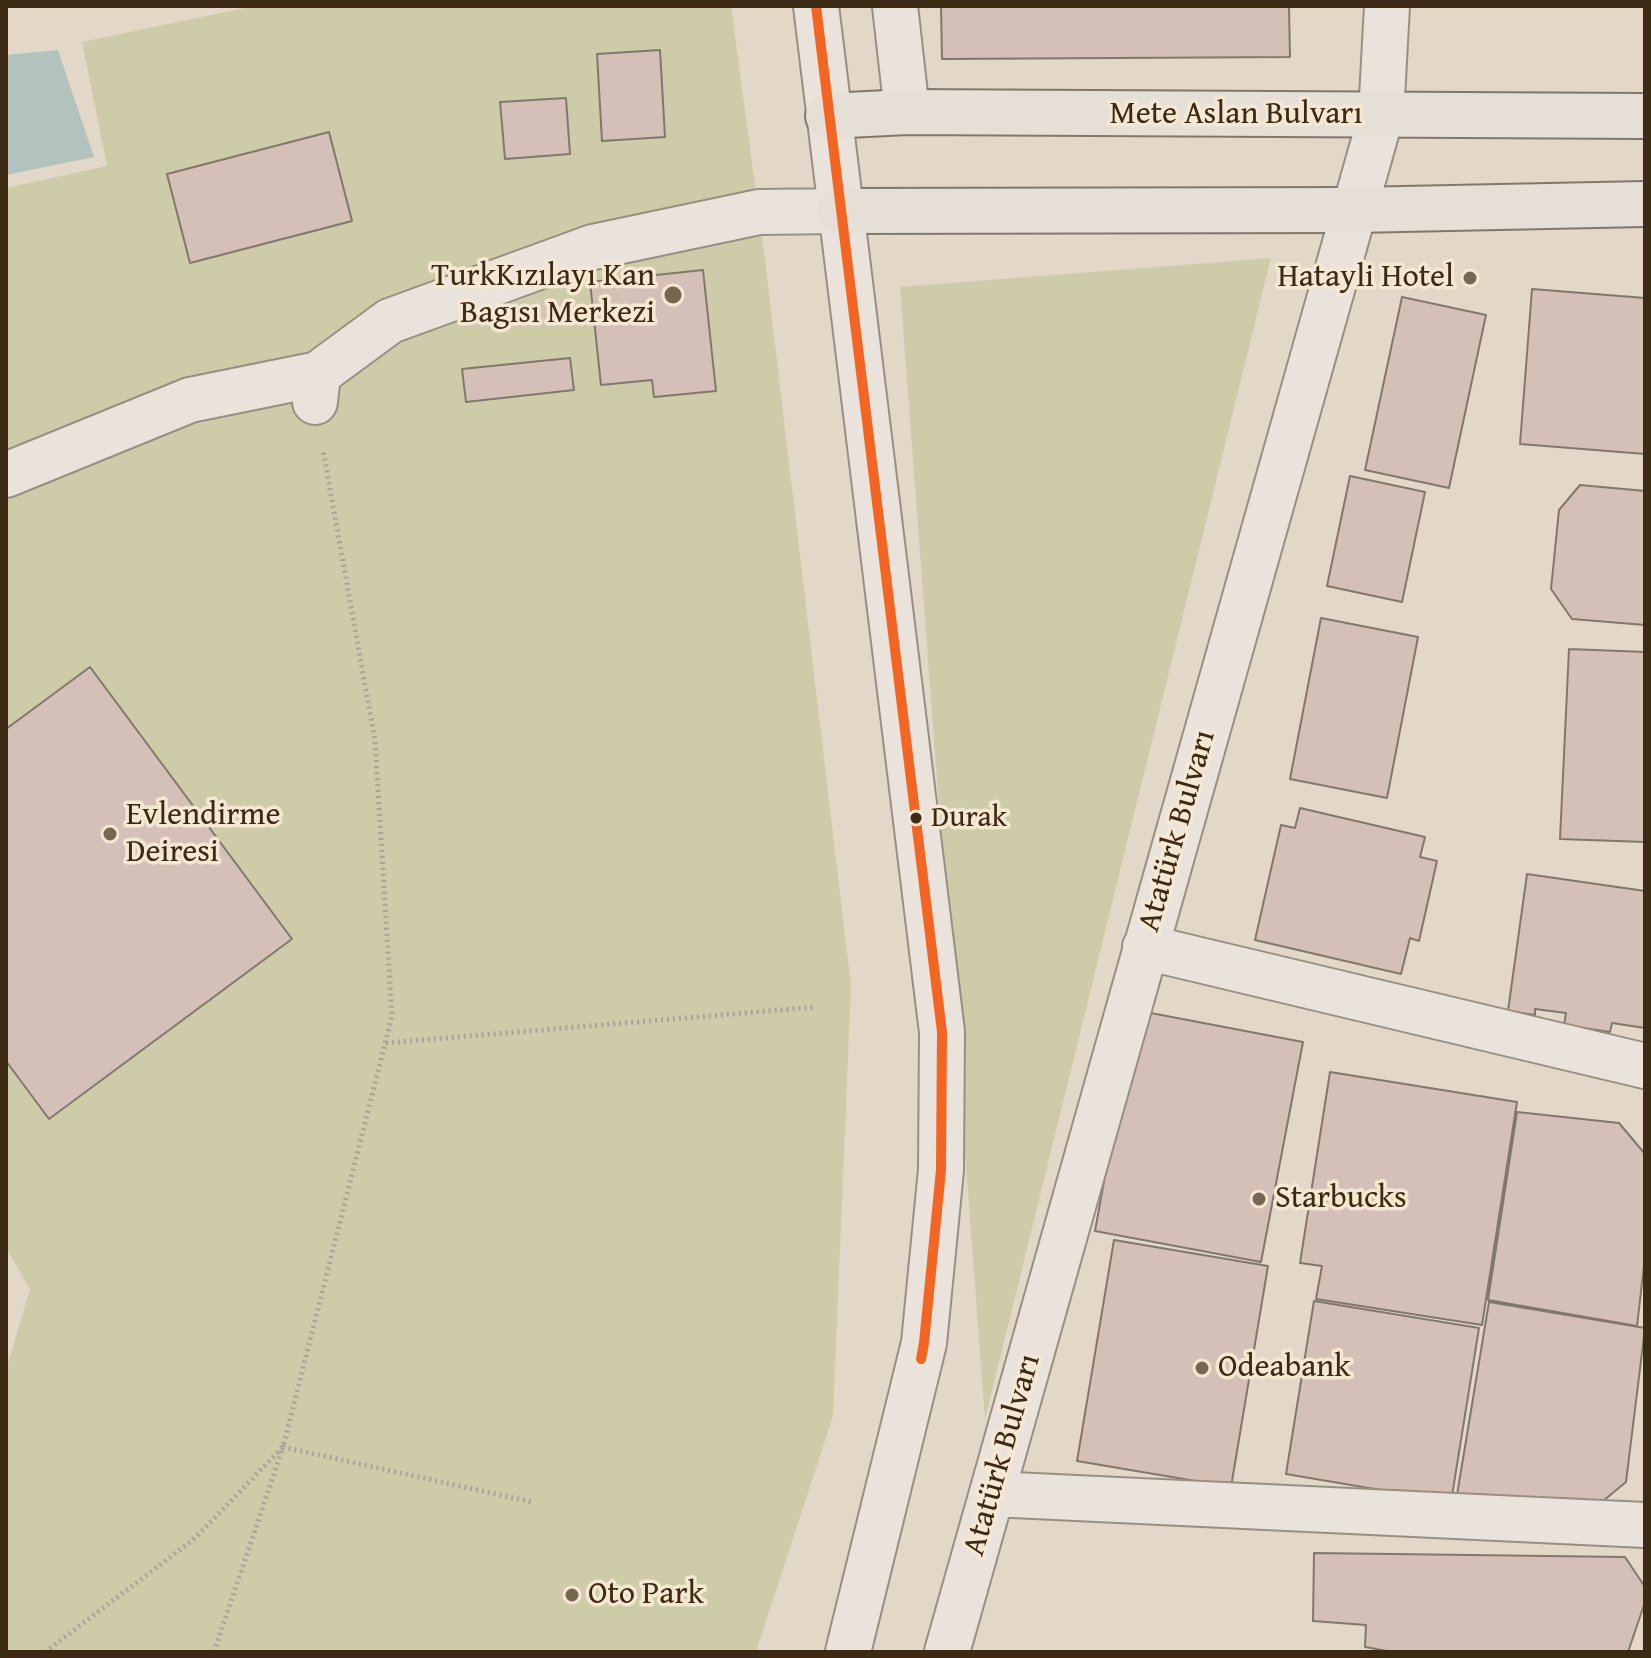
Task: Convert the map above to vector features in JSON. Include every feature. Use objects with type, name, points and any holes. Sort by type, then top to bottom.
[{"type":"main road","name":"Mete Aslan Bulvarı","points":[[828,116],[907,112],[1645,116]]},
{"type":"main road","points":[[839,211],[1354,210],[1645,204]]},
{"type":"street","points":[[816,6],[942,1032],[941,1170],[924,1343],[848,1652]]},
{"type":"street","points":[[895,6],[907,112]]},
{"type":"street","name":"Atatürk Bulvarı","points":[[947,1652],[1381,116],[1387,6]]},
{"type":"street","points":[[6,475],[190,400],[316,389],[390,321],[593,247],[759,212],[839,211]]},
{"type":"street","points":[[1145,947],[1645,1066]]},
{"type":"street","points":[[992,1494],[1645,1525]]},
{"type":"path","points":[[214,1652],[283,1447],[392,1016],[375,741],[316,389]]},
{"type":"path","points":[[386,1043],[816,1007]]},
{"type":"path","points":[[283,1447],[532,1502]]},
{"type":"path","points":[[45,1652],[193,1540],[283,1447]]},
{"type":"shaded area","points":[[254,6],[731,6],[765,260],[851,986],[833,1416],[756,1652],[6,1652],[6,1370],[30,1289],[6,1248],[6,188],[107,166],[82,42]]},
{"type":"shaded area","points":[[58,50],[94,157],[6,175],[6,55]]},
{"type":"shaded area","points":[[1271,258],[985,1419],[900,287]]},
{"type":"building","points":[[941,6],[1289,6],[1290,57],[942,59]]},
{"type":"building","points":[[660,50],[665,137],[602,141],[597,54]]},
{"type":"building","points":[[566,98],[570,154],[505,159],[500,102]]},
{"type":"building","points":[[329,132],[352,221],[190,263],[167,174]]},
{"type":"building","points":[[703,270],[716,391],[654,397],[652,380],[601,385],[590,282]]},
{"type":"building","points":[[1532,289],[1645,298],[1645,454],[1520,444]]},
{"type":"building","points":[[1402,297],[1486,315],[1449,488],[1365,470]]},
{"type":"building","points":[[570,358],[574,390],[466,402],[462,369]]},
{"type":"building","points":[[1350,476],[1425,492],[1402,602],[1327,586]]},
{"type":"building","points":[[1580,485],[1645,491],[1645,625],[1572,619],[1551,589],[1559,510]]},
{"type":"building","points":[[1321,618],[1418,637],[1387,798],[1290,779]]},
{"type":"building","points":[[1569,649],[1645,652],[1645,842],[1560,839]]},
{"type":"building","name":"Evlendirme Deiresi","points":[[90,667],[292,939],[49,1119],[6,1061],[6,729]]},
{"type":"building","points":[[1300,808],[1425,837],[1420,857],[1437,861],[1419,941],[1410,938],[1401,974],[1255,940],[1281,825],[1295,828]]},
{"type":"building","points":[[1527,874],[1645,891],[1645,1028],[1612,1023],[1610,1032],[1564,1025],[1566,1013],[1535,1009],[1535,1015],[1508,1011]]},
{"type":"building","points":[[1135,1010],[1303,1042],[1261,1262],[1095,1231]]},
{"type":"building","points":[[1330,1072],[1517,1102],[1482,1325],[1316,1299],[1322,1266],[1300,1263]]},
{"type":"building","points":[[1517,1112],[1619,1123],[1645,1154],[1645,1257],[1637,1326],[1488,1300]]},
{"type":"building","points":[[1114,1240],[1268,1266],[1231,1487],[1077,1461]]},
{"type":"building","points":[[1314,1301],[1479,1328],[1451,1502],[1286,1474]]},
{"type":"building","points":[[1489,1302],[1645,1328],[1626,1482],[1603,1501],[1456,1501]]},
{"type":"building","points":[[1314,1553],[1625,1557],[1645,1587],[1645,1602],[1628,1652],[1393,1652],[1365,1647],[1366,1625],[1313,1621]]},
{"type":"transit line","points":[[816,6],[942,1032],[941,1170],[921,1359]]},
{"type":"place","name":"Hatayli Hotel","points":[[1470,278]]},
{"type":"place","name":"TurkKızılayı Kan Bagısı Merkezi","points":[[673,295]]},
{"type":"place","name":"Durak","points":[[916,818]]},
{"type":"place","name":"Evlendirme Deiresi","points":[[110,834]]},
{"type":"place","name":"Starbucks","points":[[1259,1199]]},
{"type":"place","name":"Odeabank","points":[[1202,1368]]},
{"type":"place","name":"Oto Park","points":[[572,1595]]}]
